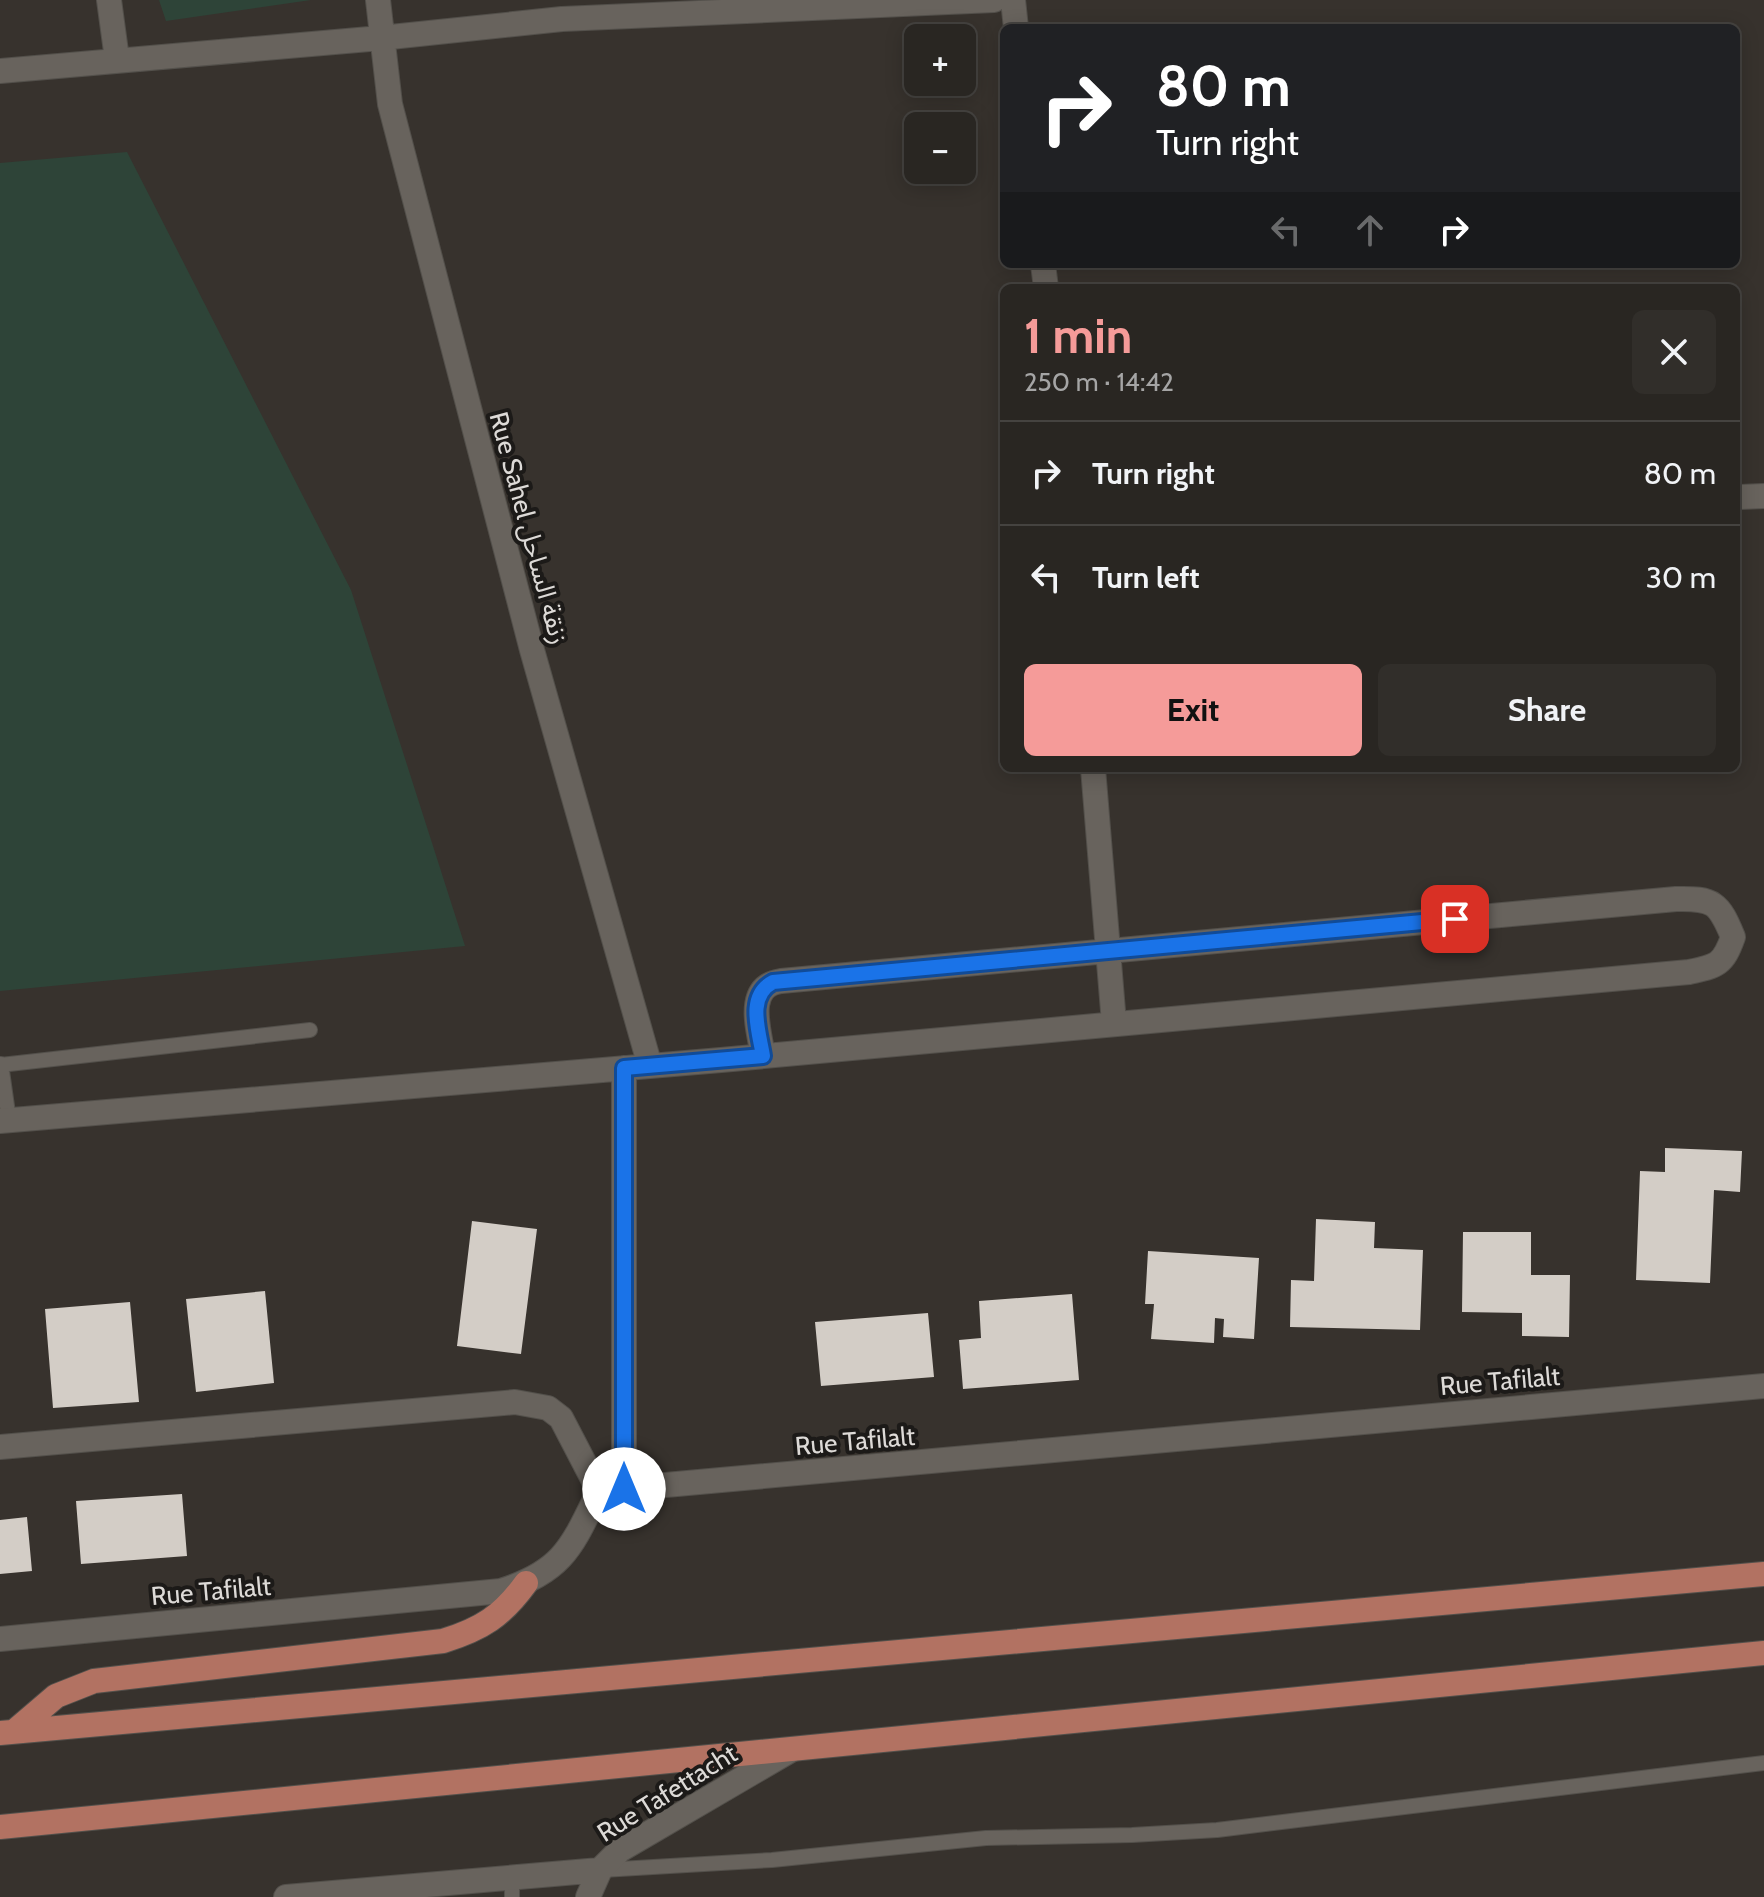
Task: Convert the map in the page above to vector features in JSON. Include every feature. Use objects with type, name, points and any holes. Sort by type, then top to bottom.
[{"type":"highway","points":[[8,1732],[1764,1574]]},
{"type":"highway","points":[[8,1732],[56,1696],[94,1681],[443,1641],[491,1621],[511,1604],[526,1583]]},
{"type":"highway","points":[[0,1827],[1764,1653]]},
{"type":"street","points":[[109,0],[117,59]]},
{"type":"street","name":"Rue Sahel زنقة الساحل","points":[[378,0],[390,104],[524,620],[650,1066]]},
{"type":"street","points":[[0,71],[381,38],[563,9],[994,0]]},
{"type":"street","points":[[1013,0],[1016,24]]},
{"type":"street","points":[[1093,772],[1114,1023]]},
{"type":"street","points":[[4,1121],[650,1066],[763,1056],[1114,1023],[1689,972],[1714,966],[1725,959],[1733,937],[1723,913],[1703,898],[773,982],[765,986],[757,1000],[763,1056]]},
{"type":"street","points":[[624,1068],[624,1489]]},
{"type":"street","name":"Rue Tafilalt","points":[[0,1639],[501,1591],[526,1583],[554,1566],[574,1543],[599,1491],[1764,1386]]},
{"type":"street","points":[[0,1447],[515,1402],[548,1408],[561,1418],[599,1491]]},
{"type":"street","name":"Rue Tafettacht","points":[[588,1897],[600,1870],[620,1850],[791,1750]]},
{"type":"street","points":[[286,1897],[512,1887],[600,1870]]},
{"type":"lane","points":[[4,1121],[1,1064],[310,1030]]},
{"type":"lane","points":[[600,1870],[772,1860],[986,1838],[1217,1830],[1764,1763]]},
{"type":"green space","points":[[159,0],[311,0],[166,21]]},
{"type":"green space","points":[[127,152],[351,590],[465,946],[0,991],[0,163]]},
{"type":"building","points":[[1665,1148],[1742,1151],[1740,1192],[1714,1190],[1710,1283],[1636,1280],[1640,1171],[1665,1172]]},
{"type":"building","points":[[1316,1219],[1375,1222],[1374,1248],[1423,1250],[1420,1330],[1290,1327],[1291,1280],[1314,1281]]},
{"type":"building","points":[[472,1221],[537,1229],[521,1354],[457,1346]]},
{"type":"building","points":[[1463,1232],[1531,1232],[1531,1275],[1570,1275],[1569,1337],[1522,1336],[1522,1313],[1462,1312]]},
{"type":"building","points":[[1148,1251],[1259,1258],[1254,1339],[1223,1337],[1224,1319],[1215,1318],[1214,1343],[1151,1339],[1154,1304],[1145,1304]]},
{"type":"building","points":[[265,1291],[274,1383],[196,1392],[186,1299]]},
{"type":"building","points":[[1072,1294],[1079,1380],[963,1389],[959,1340],[981,1338],[979,1301]]},
{"type":"building","points":[[130,1302],[139,1402],[53,1408],[45,1309]]},
{"type":"building","points":[[928,1313],[934,1377],[821,1386],[815,1322]]},
{"type":"building","points":[[182,1494],[187,1556],[81,1564],[76,1501]]},
{"type":"building","points":[[27,1517],[32,1571],[0,1574],[0,1520]]},
{"type":"route","points":[[624,1489],[624,1068],[763,1056],[757,1000],[765,986],[773,982],[1455,919]]}]
